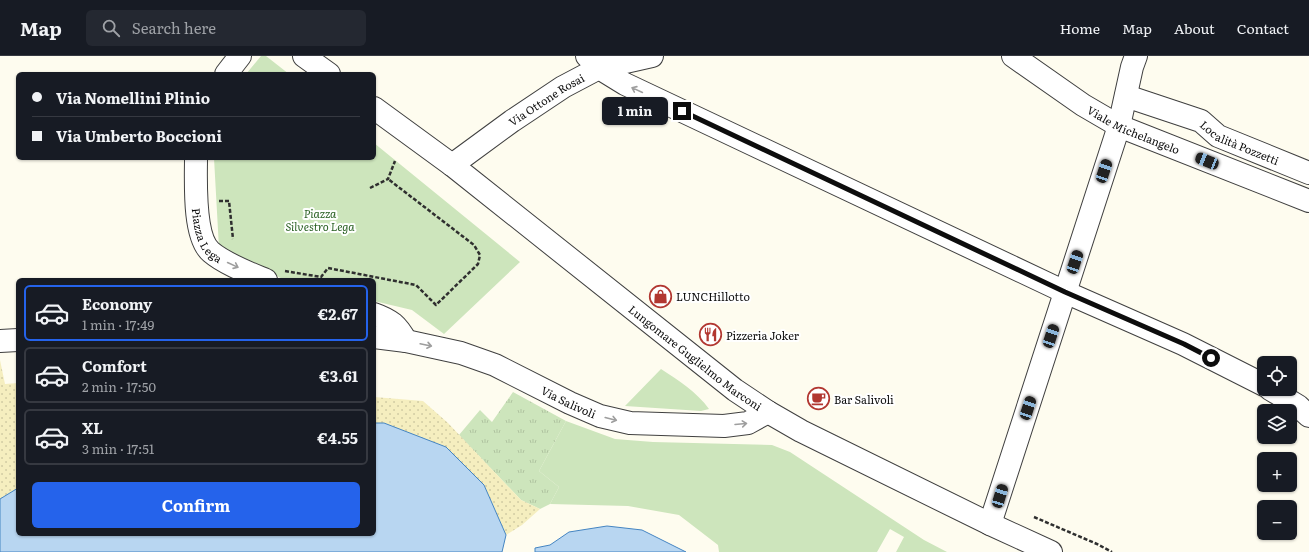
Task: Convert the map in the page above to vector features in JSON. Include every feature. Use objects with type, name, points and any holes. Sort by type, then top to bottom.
[{"type":"street","points":[[228,72],[240,56]]},
{"type":"street","points":[[304,56],[325,72]]},
{"type":"street","name":"Via Ottone Rosai","points":[[452,165],[563,86],[593,62],[652,56]]},
{"type":"street","name":"Viale Michelangelo","points":[[1013,56],[1083,105],[1119,126],[1309,201]]},
{"type":"street","points":[[990,524],[1119,126],[1132,67],[1136,56]]},
{"type":"street","points":[[593,62],[625,84],[1065,292],[1184,344],[1257,381]]},
{"type":"street","name":"Località Pozzetti","points":[[1126,96],[1201,121],[1218,136],[1309,173]]},
{"type":"street","name":"Lungomare Guglielmo Marconi","points":[[376,109],[452,165],[735,390],[768,412],[801,431],[990,524],[1051,552]]},
{"type":"street","name":"Piazza Lega","points":[[196,160],[197,202],[200,234],[206,246],[211,252],[223,260],[272,275]]},
{"type":"street","points":[[376,315],[398,327],[406,341]]},
{"type":"street","name":"Via Salivoli","points":[[376,337],[406,341],[461,353],[495,365],[570,403],[600,416],[630,423],[724,426],[748,423],[768,412]]},
{"type":"street","points":[[0,341],[16,340]]},
{"type":"street","points":[[1282,396],[1298,406],[1309,416]]},
{"type":"path","points":[[370,188],[388,179],[395,160]]},
{"type":"path","points":[[272,275],[321,277],[328,268],[416,285],[436,305],[478,264],[480,254],[474,245],[388,179]]},
{"type":"path","points":[[197,202],[229,200],[233,243]]},
{"type":"path","points":[[1032,517],[1098,544],[1112,552]]},
{"type":"green space","points":[[261,56],[266,56],[286,72],[248,72]]},
{"type":"green space","name":"Piazza Silvestro Lega","points":[[376,145],[520,262],[444,334],[412,310],[376,301],[376,278],[281,278],[219,248],[214,160],[376,160]]},
{"type":"green space","points":[[661,369],[693,392],[709,409],[701,411],[625,406]]},
{"type":"green space","points":[[513,392],[566,421],[539,471],[559,487],[550,504],[540,509],[521,500],[459,435],[480,410],[492,422]]},
{"type":"green space","points":[[566,421],[615,439],[653,442],[772,445],[790,452],[924,540],[947,552],[896,552],[904,537],[890,529],[877,552],[719,552],[718,545],[679,515],[628,506],[550,504],[559,487],[539,471]]},
{"type":"sand","points":[[0,360],[5,384],[16,383],[16,489],[0,499]]},
{"type":"sand","points":[[376,397],[423,401],[448,423],[521,500],[540,509],[522,525],[506,535],[484,485],[384,423],[376,423]]},
{"type":"water","points":[[376,423],[384,423],[446,447],[484,485],[506,535],[502,552],[0,552],[0,499],[16,489],[16,536],[376,536]]},
{"type":"water","points":[[607,526],[642,530],[686,552],[535,552],[535,548],[550,545],[569,532]]},
{"type":"place","name":"LUNCHillotto","points":[[660,296]]},
{"type":"place","name":"Pizzeria Joker","points":[[710,335]]},
{"type":"place","name":"Bar Salivoli","points":[[819,399]]},
{"type":"route","points":[[682,111],[1065,292],[1184,344],[1211,358]]}]
